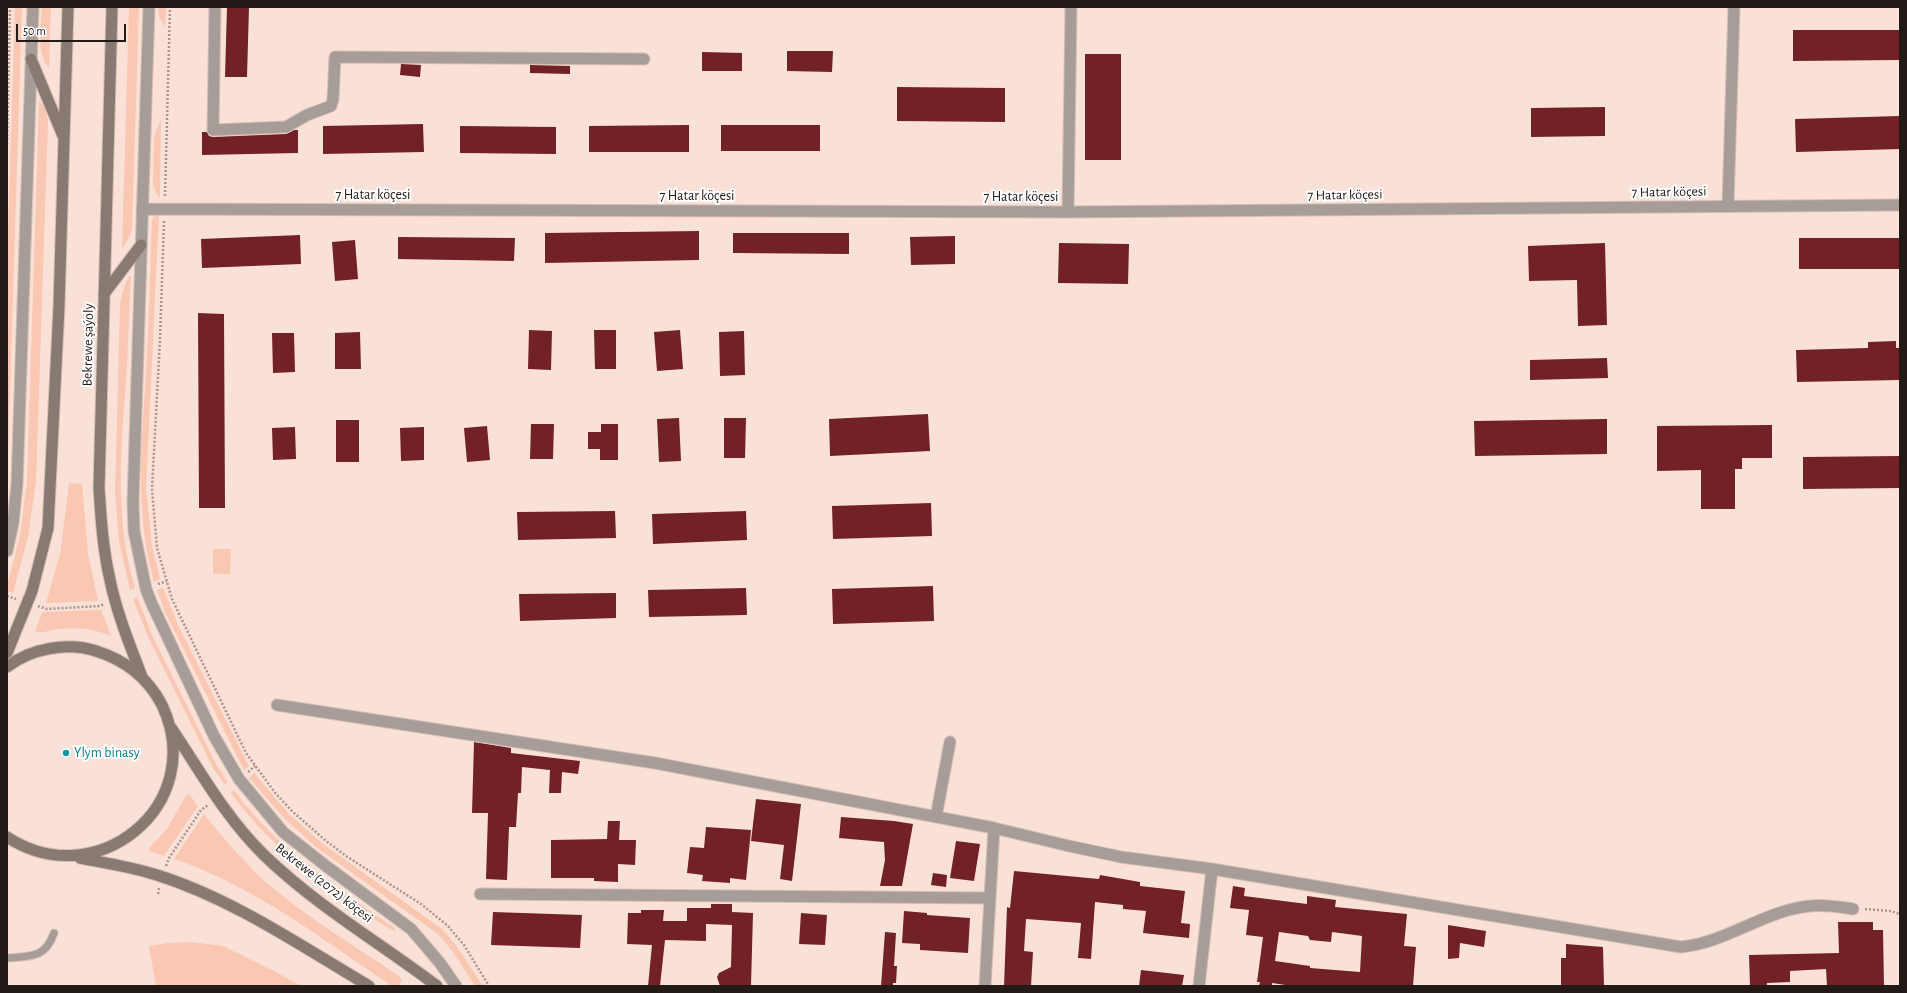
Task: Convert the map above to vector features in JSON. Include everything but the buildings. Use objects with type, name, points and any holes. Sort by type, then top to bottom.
[{"type":"main road","points":[[7,653],[27,603],[44,548],[49,521],[65,140],[68,7]]},
{"type":"main road","name":"Bekrewe şaýoly","points":[[112,7],[100,488],[106,562],[115,600],[142,677]]},
{"type":"main road","points":[[31,59],[65,140]]},
{"type":"main road","points":[[104,294],[141,245]]},
{"type":"main road","name":"Bekrewe (2072) köçesi","points":[[7,667],[36,652],[49,649],[78,648],[92,650],[119,660],[142,677],[159,700],[170,726],[216,798],[251,841],[290,878],[318,901],[437,986]]},
{"type":"main road","name":"Bekrewe (2072) köçesi","points":[[72,857],[93,853],[113,846],[137,831],[147,820],[163,796],[170,776],[173,755],[170,726]]},
{"type":"main road","name":"Bekrewe (2072) köçesi","points":[[10,840],[43,854],[72,857],[120,866],[163,877],[197,889],[249,916],[369,986]]},
{"type":"street","points":[[7,551],[13,523],[17,484],[32,7]]},
{"type":"street","points":[[149,7],[133,503],[134,531],[146,588],[162,629],[211,729],[239,779],[266,813],[288,837],[410,929],[432,953],[456,986]]},
{"type":"street","points":[[215,7],[212,130],[286,126],[307,115],[331,106],[333,99],[335,57],[644,59]]},
{"type":"street","points":[[1068,212],[1071,7]]},
{"type":"street","points":[[1728,206],[1734,7]]},
{"type":"street","name":"7 Hatar köçesi","points":[[142,209],[1068,212],[1900,205]]},
{"type":"street","points":[[277,705],[655,763],[994,828],[1121,857],[1212,869],[1681,947],[1692,946],[1709,941],[1752,923],[1809,906],[1825,905],[1853,909]]},
{"type":"street","points":[[936,817],[950,742]]},
{"type":"street","points":[[985,986],[994,828]]},
{"type":"street","points":[[1199,986],[1212,869]]},
{"type":"street","points":[[480,894],[990,898]]},
{"type":"lane","points":[[7,958],[34,956],[44,951],[50,944],[54,933]]},
{"type":"path","points":[[7,144],[10,7]]},
{"type":"path","points":[[170,7],[160,339],[152,489],[157,548],[167,581],[185,627],[246,753],[255,766],[293,812],[325,840],[358,864],[421,904],[447,925],[464,945],[489,986]]},
{"type":"path","points":[[146,588],[167,581]]},
{"type":"path","points":[[7,596],[47,609],[100,606],[115,600]]},
{"type":"path","points":[[239,779],[255,766]]},
{"type":"path","points":[[158,894],[168,858],[201,810],[216,798]]},
{"type":"path","points":[[1853,909],[1890,911],[1900,914]]},
{"type":"shaded area","points":[[15,7],[22,7],[7,487],[7,262]]},
{"type":"shaded area","points":[[42,7],[51,7],[49,68],[42,56],[41,48],[40,31]]},
{"type":"shaded area","points":[[129,7],[139,7],[132,228],[129,238],[122,249]]},
{"type":"shaded area","points":[[158,7],[166,7],[165,27],[159,17]]},
{"type":"shaded area","points":[[39,100],[45,108],[48,121],[36,482],[28,537],[13,593],[7,591],[7,586],[20,535],[27,482]]},
{"type":"shaded area","points":[[161,119],[160,197],[158,197],[153,185],[154,136]]},
{"type":"shaded area","points":[[159,214],[146,489],[152,546],[160,579],[154,582],[144,529],[141,477],[152,220],[154,216]]},
{"type":"shaded area","points":[[129,276],[131,276],[122,444],[121,492],[125,540],[135,588],[130,590],[119,541],[115,493],[120,303],[124,287]]},
{"type":"shaded area","points":[[69,483],[82,484],[88,553],[98,601],[46,603],[60,554]]},
{"type":"shaded area","points":[[213,549],[231,549],[230,574],[213,574]]},
{"type":"shaded area","points":[[163,588],[179,627],[249,766],[244,770],[165,612],[157,590]]},
{"type":"shaded area","points":[[137,597],[153,637],[217,766],[228,782],[225,785],[213,768],[149,639],[133,599]]},
{"type":"shaded area","points":[[101,610],[111,636],[92,630],[79,628],[35,632],[42,612]]},
{"type":"shaded area","points":[[254,773],[290,815],[322,843],[442,929],[458,948],[483,986],[475,986],[453,952],[438,934],[317,848],[285,819],[249,778]]},
{"type":"shaded area","points":[[234,790],[269,831],[288,849],[329,882],[395,928],[395,931],[382,924],[323,883],[274,842],[259,827],[231,793]]},
{"type":"shaded area","points":[[187,794],[190,795],[198,806],[164,856],[149,851],[149,848],[167,829]]},
{"type":"shaded area","points":[[204,814],[234,850],[268,884],[315,920],[399,976],[402,981],[398,986],[392,986],[313,932],[260,899],[203,870],[174,859]]},
{"type":"shaded area","points":[[192,942],[223,946],[301,986],[156,986],[149,946],[168,943]]},
{"type":"place","name":"Ylym binasy","points":[[66,753]]}]
